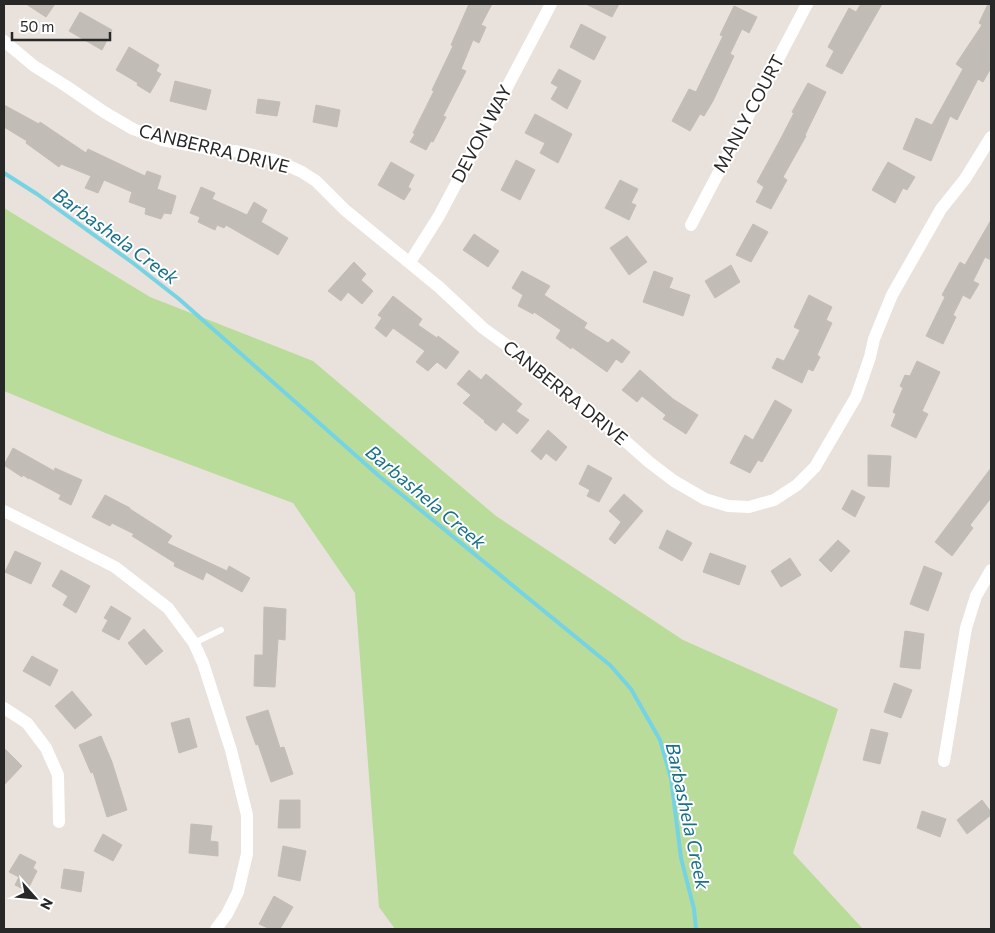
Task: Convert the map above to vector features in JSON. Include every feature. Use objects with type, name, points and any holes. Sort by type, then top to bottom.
[{"type":"street","name":"DEVON WAY","points":[[410,262],[439,216],[551,4]]},
{"type":"street","name":"MANLY COURT","points":[[691,225],[807,4]]},
{"type":"street","name":"CANBERRA DRIVE","points":[[4,41],[34,66],[104,112],[133,128],[162,140],[226,152],[236,151],[278,161],[302,172],[316,181],[345,210],[410,262],[483,328],[535,366],[623,438],[649,462],[674,481],[705,499],[728,506],[750,507],[774,500],[797,485],[818,462],[856,397],[874,339],[892,295],[942,210],[965,179],[991,138]]},
{"type":"street","points":[[4,511],[115,567],[168,608],[194,643],[203,664],[231,750],[247,815],[247,854],[238,892],[227,914],[216,929]]},
{"type":"street","points":[[944,761],[966,628],[976,596],[991,570]]},
{"type":"street","points":[[4,708],[27,723],[46,748],[58,775],[58,822]]},
{"type":"lane","points":[[194,643],[221,630]]},
{"type":"green space","points":[[4,208],[150,297],[313,361],[496,516],[683,640],[838,709],[793,853],[863,929],[395,929],[379,907],[355,593],[293,503],[108,434],[4,391]]},
{"type":"building","points":[[26,4],[55,4],[46,17]]},
{"type":"building","points":[[469,4],[492,4],[481,25],[486,27],[479,43],[473,40],[461,69],[466,71],[443,116],[446,117],[433,142],[431,141],[426,150],[410,142],[434,91],[432,90],[453,46],[451,45]]},
{"type":"building","points":[[586,4],[619,4],[612,17]]},
{"type":"building","points":[[861,4],[882,4],[842,74],[826,66],[834,51],[828,47],[849,8],[856,12]]},
{"type":"building","points":[[988,4],[991,4],[991,68],[983,82],[978,79],[957,120],[950,116],[931,161],[903,149],[916,118],[932,125],[963,69],[956,64],[982,25],[979,23]]},
{"type":"building","points":[[734,6],[757,17],[749,33],[742,29],[730,54],[734,56],[713,101],[704,116],[700,114],[690,131],[672,121],[689,89],[696,92],[723,36],[720,35]]},
{"type":"building","points":[[80,12],[112,30],[102,50],[69,31]]},
{"type":"building","points":[[581,24],[606,37],[594,60],[570,47]]},
{"type":"building","points":[[129,47],[159,65],[156,71],[161,74],[150,93],[137,85],[138,83],[116,70]]},
{"type":"building","points":[[559,69],[581,81],[567,109],[551,99],[558,87],[551,83]]},
{"type":"building","points":[[175,81],[211,90],[206,110],[170,101]]},
{"type":"building","points":[[808,83],[826,92],[806,136],[783,177],[787,180],[771,209],[756,202],[764,187],[757,182]]},
{"type":"building","points":[[258,99],[280,102],[277,116],[256,113]]},
{"type":"building","points":[[4,105],[39,124],[40,122],[86,153],[88,149],[145,176],[147,171],[161,176],[157,189],[176,196],[171,214],[164,213],[161,219],[145,214],[146,208],[129,202],[132,192],[104,180],[98,193],[85,188],[91,176],[61,164],[59,167],[26,143],[27,141],[4,127]]},
{"type":"building","points":[[316,105],[340,110],[337,127],[313,122]]},
{"type":"building","points":[[535,114],[572,134],[558,163],[540,153],[545,143],[525,133]]},
{"type":"building","points":[[516,160],[535,170],[520,200],[501,190]]},
{"type":"building","points":[[391,162],[414,175],[408,187],[411,189],[404,200],[378,185]]},
{"type":"building","points":[[888,162],[915,177],[907,190],[903,188],[895,203],[872,190]]},
{"type":"building","points":[[620,180],[638,189],[631,203],[636,205],[629,220],[605,208]]},
{"type":"building","points":[[201,187],[215,193],[212,199],[247,215],[254,202],[267,210],[261,222],[288,238],[278,255],[226,225],[224,228],[217,225],[215,230],[198,222],[200,217],[190,213]]},
{"type":"building","points":[[991,220],[991,260],[985,257],[973,281],[979,284],[970,299],[963,295],[953,315],[956,317],[943,344],[926,336],[945,297],[942,295],[960,262],[965,265]]},
{"type":"building","points":[[753,224],[768,232],[751,262],[736,255]]},
{"type":"building","points":[[474,234],[499,251],[488,267],[463,250]]},
{"type":"building","points":[[627,236],[647,262],[629,275],[610,248]]},
{"type":"building","points":[[354,262],[366,274],[361,280],[373,291],[362,304],[348,292],[341,301],[328,291]]},
{"type":"building","points":[[731,265],[740,282],[715,298],[705,281]]},
{"type":"building","points":[[522,271],[550,286],[544,295],[587,323],[584,328],[608,343],[612,339],[630,352],[622,363],[616,359],[607,372],[556,338],[561,330],[534,312],[533,314],[518,306],[523,295],[512,288]]},
{"type":"building","points":[[654,271],[673,278],[669,288],[690,295],[683,316],[643,302]]},
{"type":"building","points":[[809,295],[832,307],[826,320],[832,323],[817,355],[820,357],[813,371],[808,369],[802,383],[772,368],[777,358],[784,361],[800,330],[794,327]]},
{"type":"building","points":[[393,296],[422,319],[418,325],[437,338],[438,336],[459,352],[446,369],[437,362],[428,371],[416,362],[425,351],[393,328],[386,337],[375,328],[382,318],[378,315]]},
{"type":"building","points":[[917,361],[940,372],[922,411],[928,414],[916,438],[891,426],[896,414],[893,412],[903,388],[900,386],[905,375],[910,376]]},
{"type":"building","points":[[469,370],[481,380],[486,374],[522,404],[516,411],[529,420],[517,434],[503,422],[496,431],[463,403],[471,395],[457,384]]},
{"type":"building","points":[[640,370],[673,399],[698,415],[686,434],[663,419],[666,415],[642,396],[637,402],[622,390]]},
{"type":"building","points":[[775,400],[792,410],[762,462],[758,460],[750,473],[730,463],[745,435],[753,440]]},
{"type":"building","points":[[548,430],[567,447],[556,461],[546,453],[541,460],[531,451]]},
{"type":"building","points":[[13,448],[54,471],[55,468],[82,480],[71,505],[59,499],[61,495],[23,475],[22,477],[4,465]]},
{"type":"building","points":[[868,455],[891,456],[889,487],[868,486]]},
{"type":"building","points":[[588,465],[612,478],[599,502],[587,496],[590,490],[579,484]]},
{"type":"building","points":[[991,468],[991,498],[970,525],[973,528],[952,556],[935,542]]},
{"type":"building","points":[[852,490],[865,497],[855,517],[842,509]]},
{"type":"building","points":[[624,494],[643,511],[615,544],[609,539],[621,522],[609,511]]},
{"type":"building","points":[[105,495],[130,508],[172,536],[167,543],[227,571],[229,566],[250,578],[242,592],[206,572],[203,580],[174,566],[175,563],[132,536],[134,534],[112,523],[110,526],[92,517]]},
{"type":"building","points":[[667,530],[692,543],[682,561],[659,548]]},
{"type":"building","points":[[838,540],[850,551],[831,572],[819,560]]},
{"type":"building","points":[[15,551],[41,563],[31,584],[5,572]]},
{"type":"building","points":[[710,553],[746,566],[739,585],[703,572]]},
{"type":"building","points":[[790,558],[801,575],[781,587],[771,571]]},
{"type":"building","points":[[924,566],[942,573],[928,611],[910,604]]},
{"type":"building","points":[[61,570],[90,586],[76,613],[63,605],[68,596],[52,586]]},
{"type":"building","points":[[111,606],[131,618],[119,640],[102,631],[108,620],[104,618]]},
{"type":"building","points":[[264,607],[286,609],[285,640],[278,639],[275,687],[254,686],[255,655],[263,655]]},
{"type":"building","points":[[144,629],[163,651],[146,665],[128,643]]},
{"type":"building","points":[[905,631],[924,634],[920,669],[900,667]]},
{"type":"building","points":[[32,656],[58,670],[50,686],[23,671]]},
{"type":"building","points":[[894,683],[912,690],[901,718],[884,712]]},
{"type":"building","points":[[72,691],[92,715],[75,729],[55,706]]},
{"type":"building","points":[[268,710],[280,748],[284,747],[293,774],[271,782],[258,744],[256,745],[246,717]]},
{"type":"building","points":[[189,718],[197,747],[179,753],[171,723]]},
{"type":"building","points":[[871,729],[888,733],[880,764],[863,760]]},
{"type":"building","points":[[101,736],[112,762],[127,810],[107,817],[93,772],[91,773],[79,745]]},
{"type":"building","points":[[4,748],[22,766],[4,785]]},
{"type":"building","points":[[280,800],[300,800],[300,828],[278,828]]},
{"type":"building","points":[[982,800],[991,812],[991,815],[967,834],[957,820]]},
{"type":"building","points":[[922,811],[946,819],[940,837],[917,828]]},
{"type":"building","points":[[191,824],[212,826],[210,841],[218,842],[218,856],[189,853]]},
{"type":"building","points":[[103,834],[122,845],[113,861],[94,851]]},
{"type":"building","points":[[283,846],[306,851],[300,881],[278,876]]},
{"type":"building","points":[[20,854],[36,862],[33,868],[37,871],[27,891],[15,885],[19,877],[9,872]]},
{"type":"building","points":[[64,869],[84,872],[81,892],[61,888]]},
{"type":"building","points":[[274,896],[293,907],[280,929],[270,929],[259,924]]},
{"type":"waterway","name":"Barbashela Creek","points":[[4,173],[37,194],[133,263],[179,299],[379,476],[610,665],[631,689],[660,740],[671,778],[681,858],[694,909],[696,929]]}]
